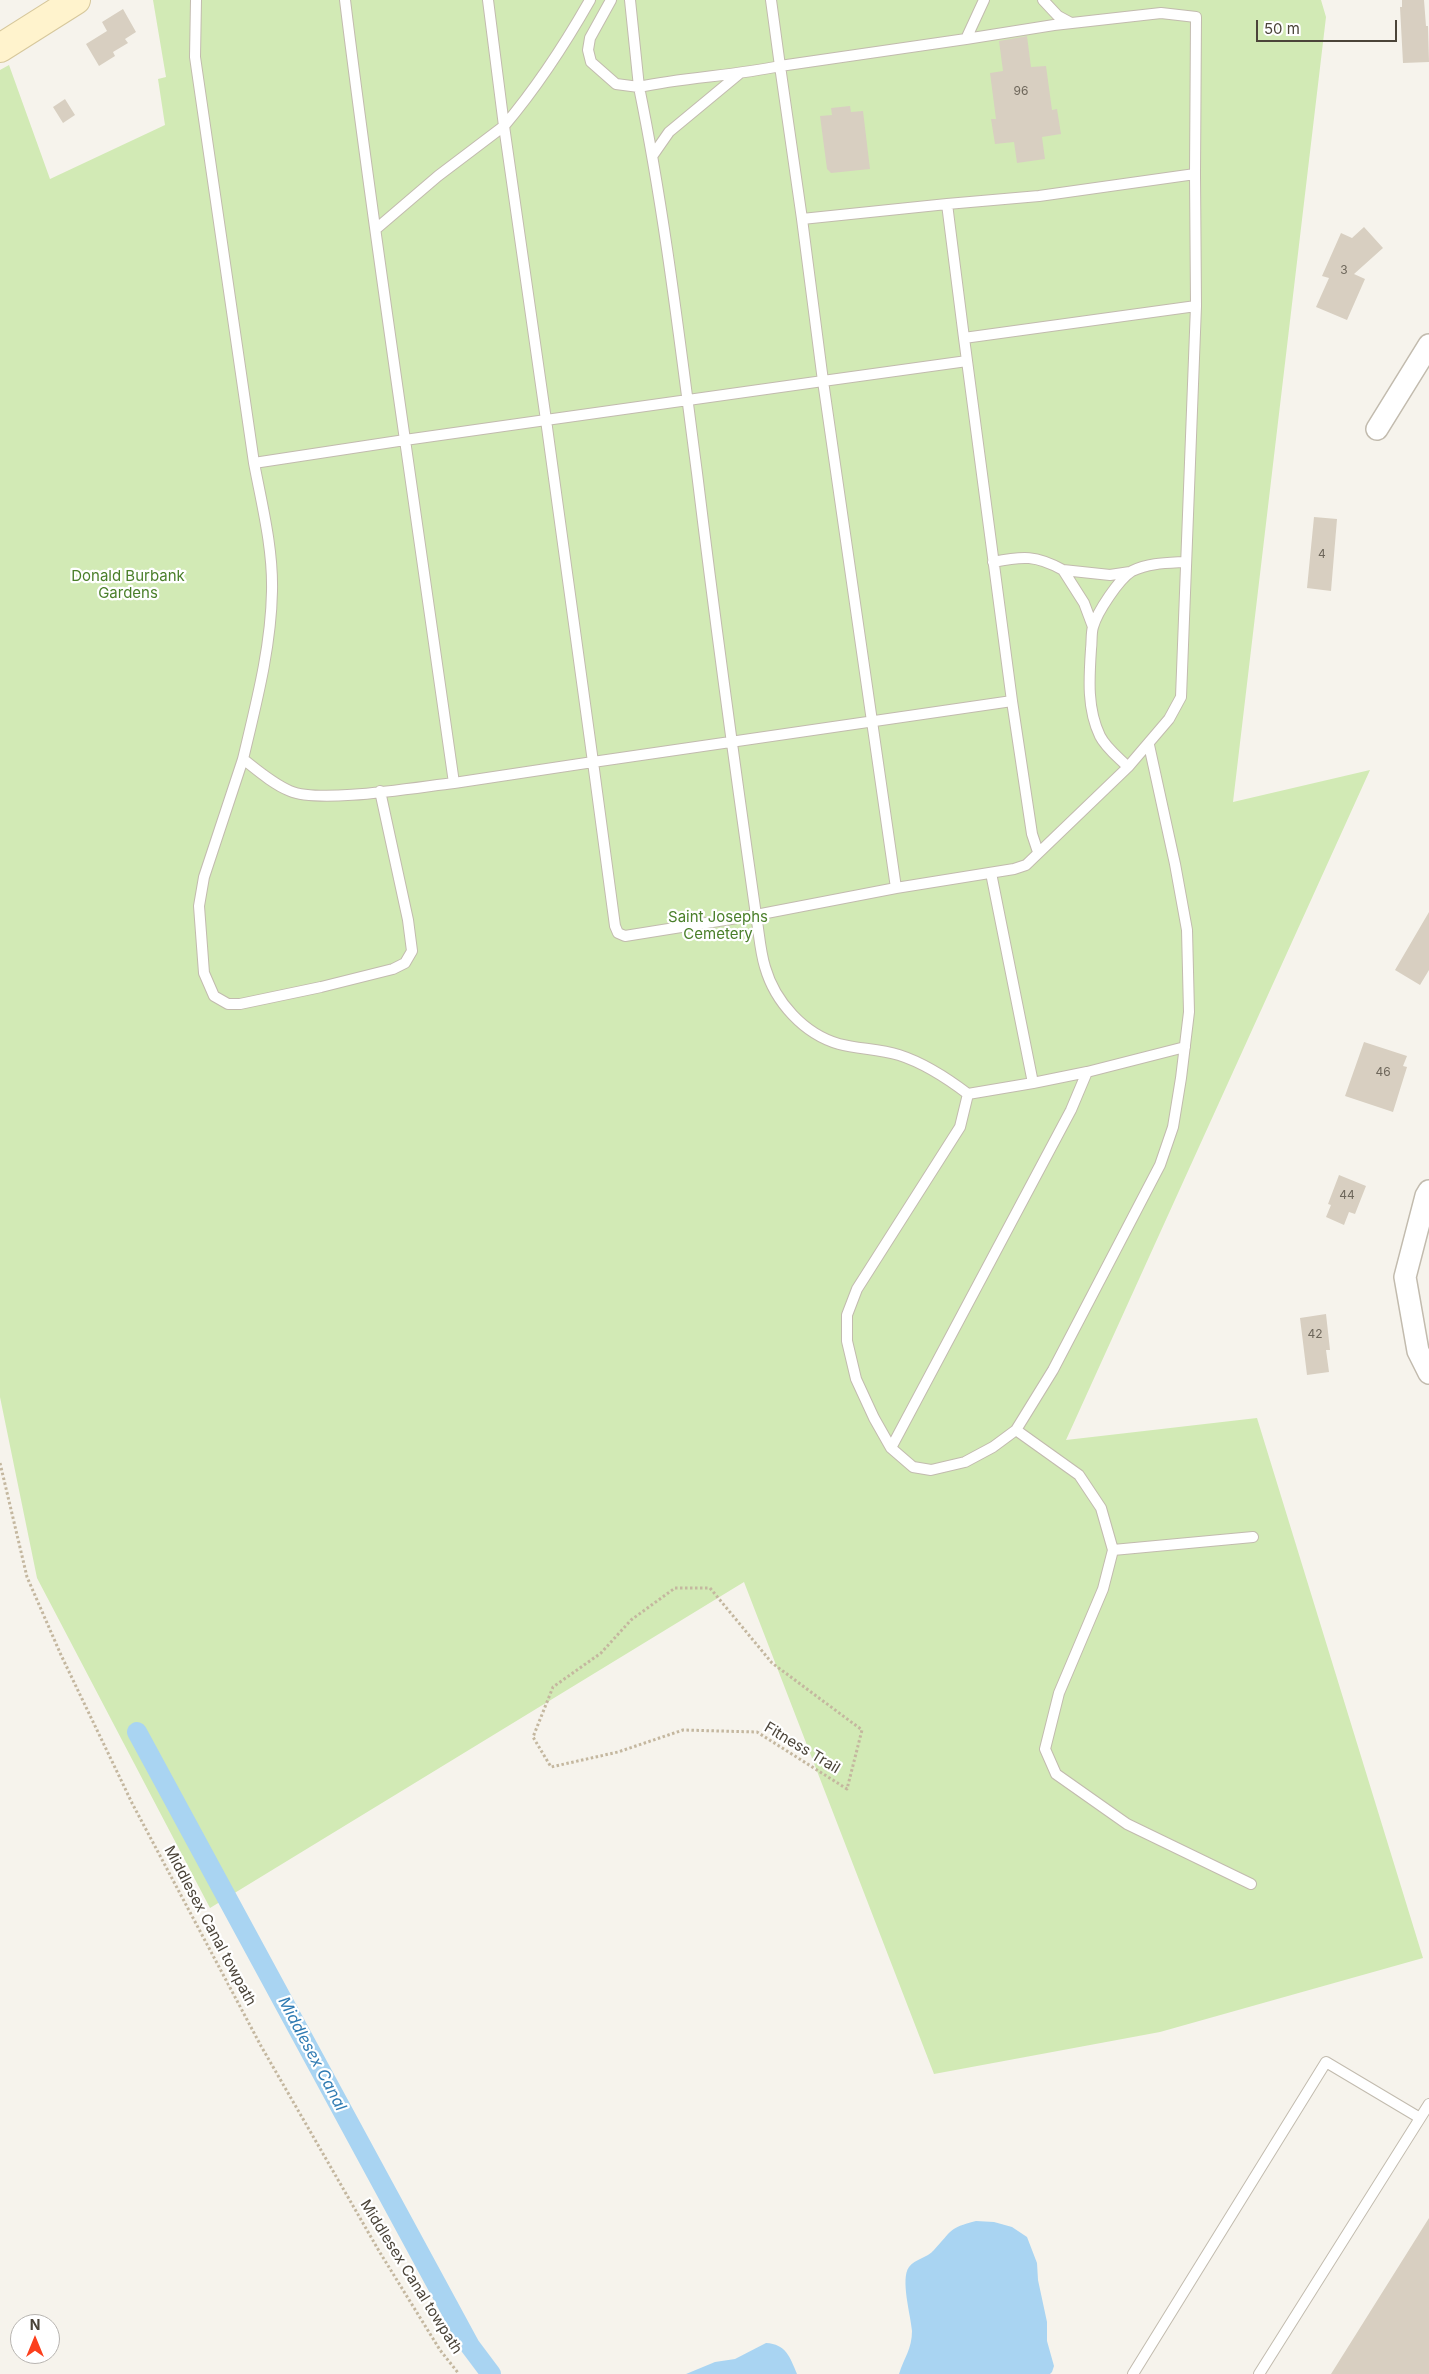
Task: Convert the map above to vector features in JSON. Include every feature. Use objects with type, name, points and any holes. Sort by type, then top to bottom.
[{"type":"main road","points":[[0,48],[76,0]]},
{"type":"street","points":[[1376,429],[1412,368],[1429,345]]},
{"type":"street","points":[[1429,1191],[1426,1196],[1405,1277],[1418,1351],[1429,1373]]},
{"type":"lane","points":[[196,0],[195,57],[254,463],[269,541],[272,590],[270,622],[260,684],[243,759],[204,877],[198,906],[204,973],[214,996],[228,1004],[321,987],[393,970],[405,963],[412,951],[408,920],[380,791]]},
{"type":"lane","points":[[345,0],[404,440],[454,783]]},
{"type":"lane","points":[[488,0],[615,926],[618,933],[624,936],[756,915],[1026,865],[1149,745],[1169,718],[1181,696],[1184,660],[1184,562],[1196,306],[1196,17],[1161,13],[1071,23],[780,66],[739,74],[667,81],[639,87],[616,84],[591,62],[588,50],[590,38],[611,0]]},
{"type":"lane","points":[[376,229],[438,176],[504,126],[530,94],[590,0]]},
{"type":"lane","points":[[630,0],[639,87],[653,155],[731,742],[756,915],[765,967],[774,990],[797,1020],[819,1037],[840,1044],[899,1055],[947,1078],[968,1094],[1086,1072],[1185,1047]]},
{"type":"lane","points":[[771,0],[823,381],[874,722],[896,888]]},
{"type":"lane","points":[[966,39],[984,0]]},
{"type":"lane","points":[[1043,0],[1058,16],[1071,23]]},
{"type":"lane","points":[[653,155],[669,132],[739,74]]},
{"type":"lane","points":[[802,218],[1039,196],[1195,174]]},
{"type":"lane","points":[[947,204],[1012,701],[1032,834],[1038,852]]},
{"type":"lane","points":[[964,338],[1196,306]]},
{"type":"lane","points":[[254,463],[404,440],[967,361]]},
{"type":"lane","points":[[994,562],[1019,557],[1032,557],[1047,561],[1063,570],[1110,575],[1130,572],[1144,566],[1184,562]]},
{"type":"lane","points":[[1063,570],[1084,603],[1092,627],[1090,694],[1092,716],[1101,737],[1111,751],[1128,767]]},
{"type":"lane","points":[[1092,627],[1103,606],[1130,572]]},
{"type":"lane","points":[[243,759],[289,791],[304,796],[380,791],[454,783],[1012,701]]},
{"type":"lane","points":[[968,1094],[960,1128],[858,1289],[847,1315],[847,1341],[856,1379],[874,1418],[891,1448],[913,1467],[931,1470],[965,1462],[993,1447],[1016,1430],[1053,1370],[1160,1166],[1173,1126],[1189,1012],[1187,930],[1175,864],[1149,745]]},
{"type":"lane","points":[[991,873],[1033,1083]]},
{"type":"lane","points":[[891,1448],[1071,1110],[1086,1072]]},
{"type":"lane","points":[[1016,1430],[1079,1475],[1101,1508],[1113,1550],[1104,1590],[1059,1694],[1045,1749],[1056,1774],[1127,1824],[1252,1884]]},
{"type":"lane","points":[[1113,1550],[1253,1537]]},
{"type":"lane","points":[[1133,2374],[1326,2062],[1420,2118]]},
{"type":"lane","points":[[1259,2374],[1429,2104]]},
{"type":"path","name":"Middlesex Canal towpath","points":[[0,1462],[27,1577],[61,1656],[132,1803],[286,2088],[379,2251],[440,2350],[458,2374]]},
{"type":"path","name":"Fitness Trail","points":[[675,1588],[710,1588],[772,1663],[862,1730],[847,1789],[758,1732],[683,1730],[618,1752],[551,1767],[533,1737],[553,1688],[601,1653],[631,1620],[675,1588]]},
{"type":"green space","name":"Saint Josephs Cemetery","points":[[153,0],[1321,0],[1326,17],[1233,802],[1370,770],[1066,1440],[1257,1418],[1423,1958],[1160,2032],[934,2074],[744,1582],[210,1908],[37,1578],[0,1397],[0,70],[9,65],[50,179],[165,125],[158,79],[166,77]]},
{"type":"water","points":[[976,2221],[994,2222],[1012,2227],[1027,2237],[1037,2263],[1038,2280],[1047,2322],[1047,2341],[1054,2366],[1052,2372],[1050,2374],[899,2374],[912,2337],[906,2289],[909,2267],[914,2262],[931,2253],[955,2228]]},
{"type":"water","points":[[766,2343],[778,2346],[786,2352],[797,2374],[686,2374],[715,2362],[735,2359]]},
{"type":"building","points":[[1402,0],[1424,0],[1426,26],[1428,26],[1429,62],[1403,63],[1400,7],[1402,7]]},
{"type":"building","points":[[123,9],[136,32],[125,39],[128,43],[113,52],[115,56],[99,66],[86,44],[107,31],[102,22]]},
{"type":"building","points":[[1027,36],[1031,67],[1046,66],[1052,110],[1057,109],[1061,134],[1042,137],[1045,159],[1017,163],[1014,142],[995,144],[991,119],[996,119],[990,73],[1003,71],[999,41]]},
{"type":"building","points":[[65,99],[75,115],[63,123],[53,107]]},
{"type":"building","points":[[850,106],[851,112],[863,111],[870,169],[831,173],[827,169],[820,116],[832,115],[831,108]]},
{"type":"building","points":[[1364,227],[1383,248],[1354,274],[1365,279],[1347,320],[1316,307],[1329,278],[1322,276],[1341,233],[1352,238]]},
{"type":"building","points":[[1314,517],[1337,519],[1331,591],[1307,588]]},
{"type":"building","points":[[1429,912],[1429,970],[1420,985],[1395,970]]},
{"type":"building","points":[[1364,1042],[1407,1056],[1403,1066],[1407,1067],[1393,1112],[1345,1096]]},
{"type":"building","points":[[1339,1175],[1366,1186],[1355,1214],[1349,1212],[1344,1225],[1326,1217],[1331,1205],[1328,1204]]},
{"type":"building","points":[[1326,1314],[1330,1350],[1326,1350],[1329,1372],[1307,1375],[1300,1318]]},
{"type":"building","points":[[1429,2218],[1429,2374],[1331,2374]]},
{"type":"waterway","name":"Middlesex Canal","points":[[137,1732],[470,2346],[491,2374]]},
{"type":"park label","name":"Donald Burbank Gardens","points":[[128,584]]}]
